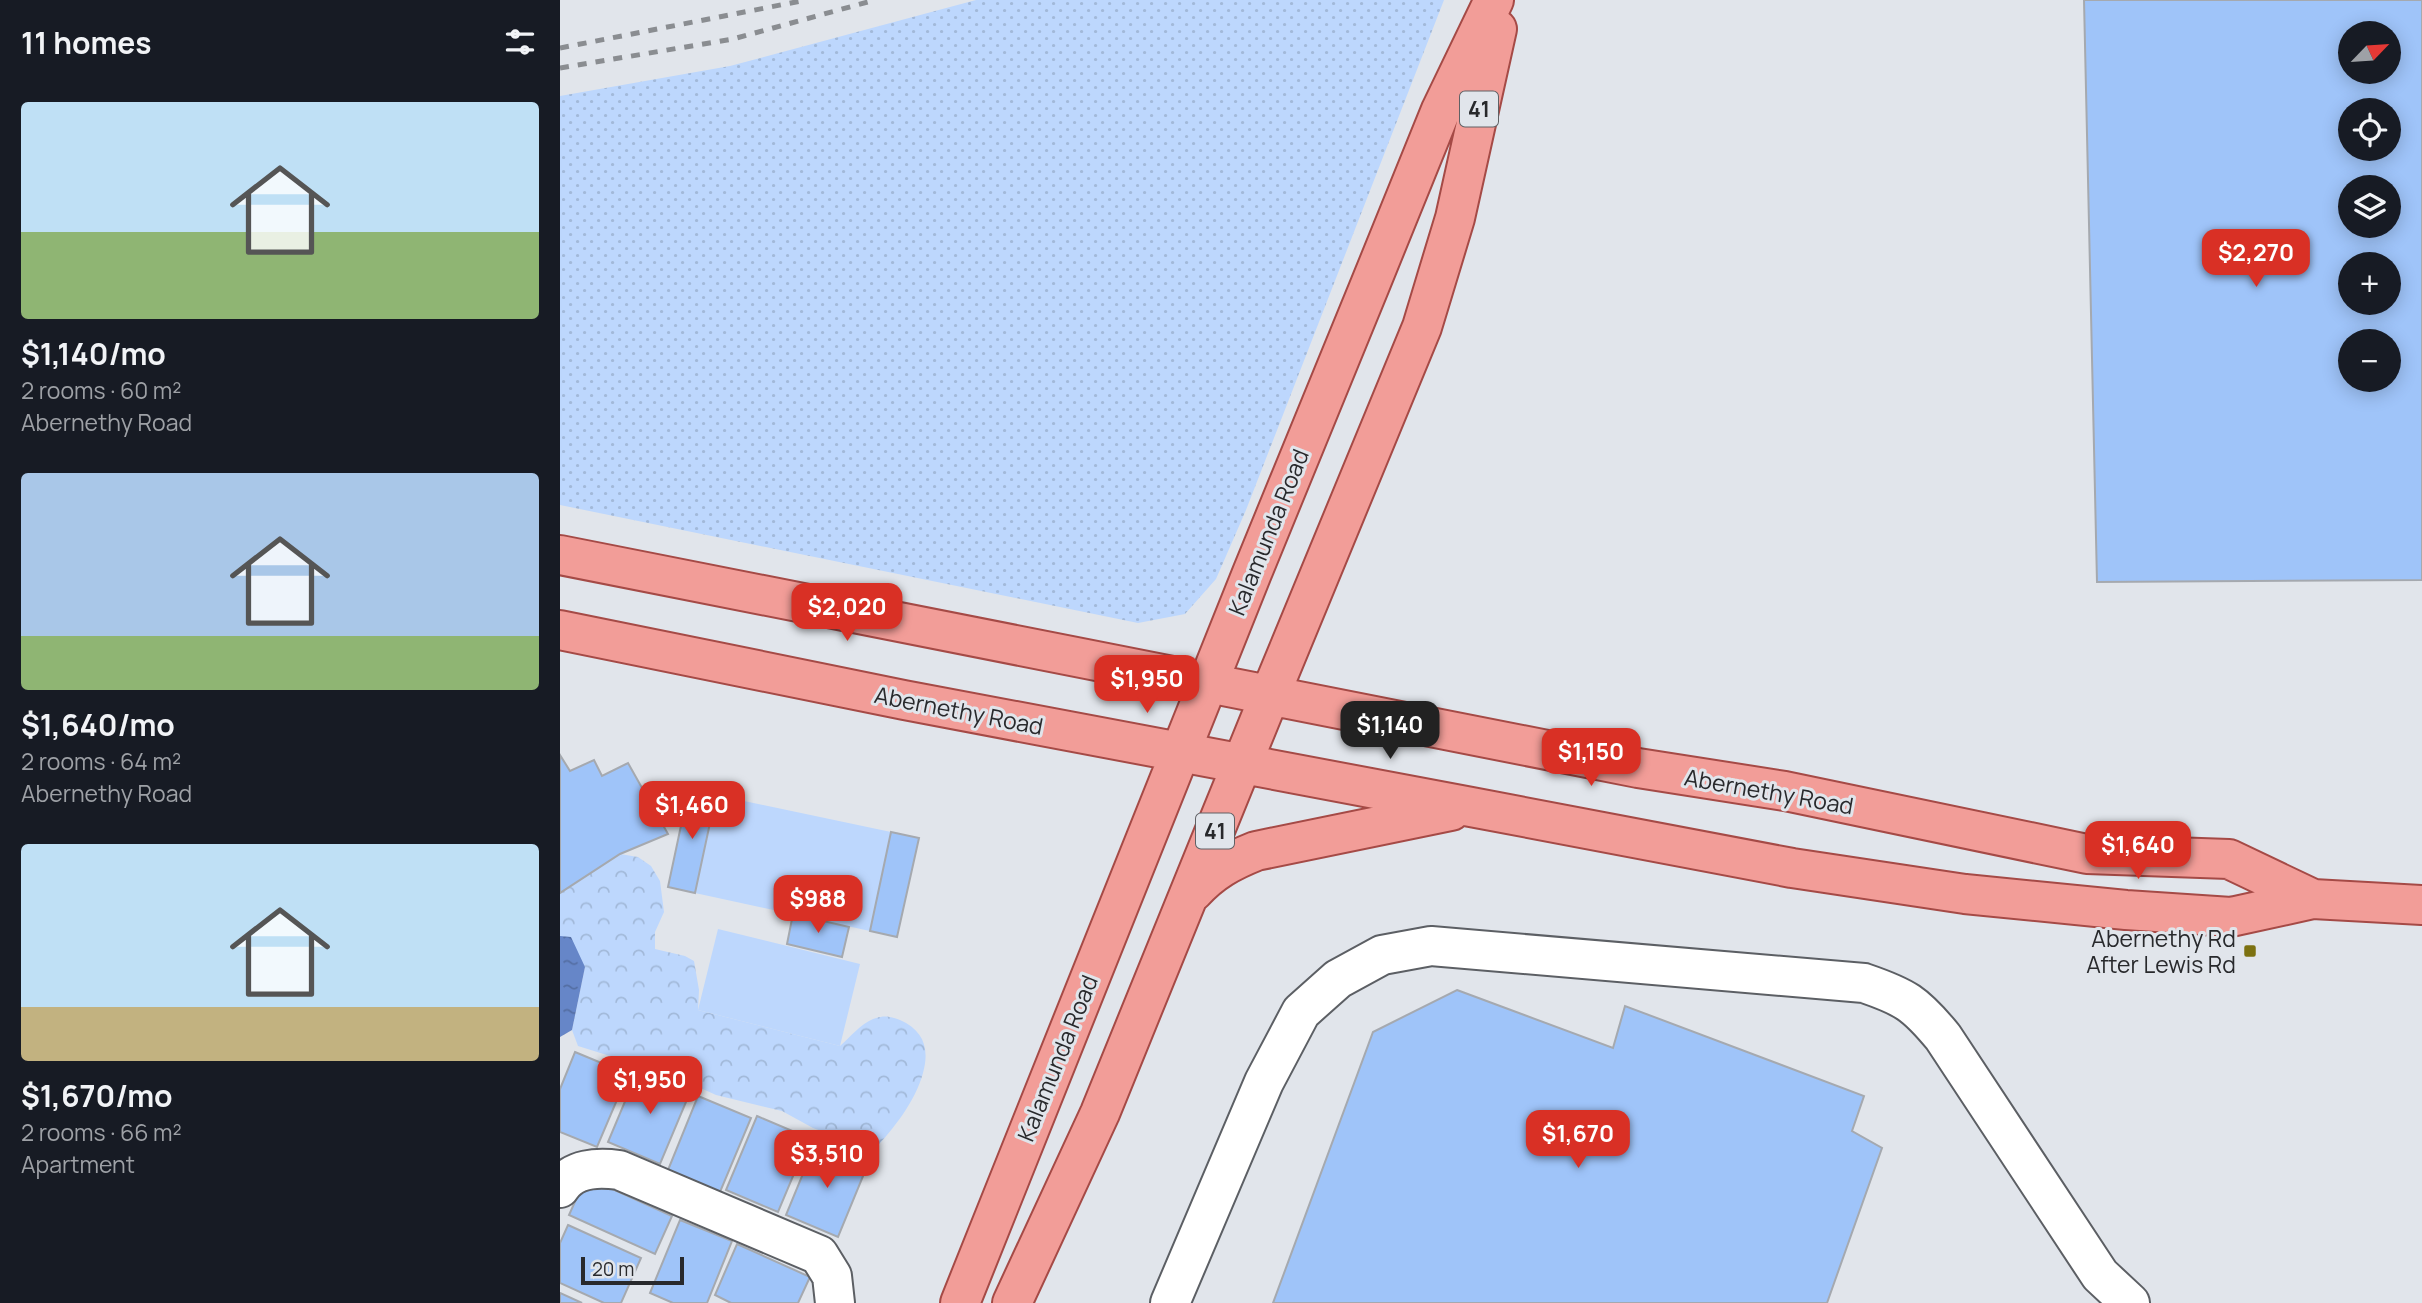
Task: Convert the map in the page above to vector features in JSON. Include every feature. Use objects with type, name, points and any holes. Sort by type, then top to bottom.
[{"type":"main road","name":"Kalamunda Road","points":[[960,1303],[1207,683],[1441,110],[1494,0]]},
{"type":"main road","name":"41","points":[[1270,695],[1422,327],[1455,218],[1504,0]]},
{"type":"main road","name":"Abernethy Road","points":[[560,555],[1638,768],[1785,792],[2087,854],[2229,859],[2313,899]]},
{"type":"main road","name":"Abernethy Road","points":[[560,629],[904,699],[1792,868],[1965,894],[2231,917],[2313,899],[2422,905]]},
{"type":"main road","points":[[1242,763],[1270,695]]},
{"type":"main road","name":"41","points":[[1012,1303],[1100,1113],[1242,763]]},
{"type":"main road","points":[[1188,898],[1208,876],[1230,861],[1256,850],[1471,807]]},
{"type":"street","points":[[1170,1303],[1264,1082],[1301,1013],[1338,979],[1382,955],[1431,946],[1864,983],[1897,995],[1922,1012],[1943,1037],[2100,1275],[2130,1303]]},
{"type":"street","points":[[560,1188],[565,1180],[582,1171],[602,1167],[619,1170],[819,1255],[832,1276],[835,1303]]},
{"type":"green space","points":[[976,0],[1444,0],[1246,510],[1216,579],[1185,614],[1138,623],[560,505],[560,96],[730,66]]},
{"type":"green space","points":[[716,795],[891,832],[870,931],[695,893]]},
{"type":"green space","points":[[620,854],[638,857],[651,866],[660,881],[664,912],[655,932],[655,949],[685,956],[694,961],[699,990],[698,1010],[840,1046],[864,1024],[880,1017],[900,1020],[914,1029],[925,1048],[923,1073],[903,1114],[874,1150],[813,1128],[782,1111],[716,1095],[674,1076],[578,1046],[572,1030],[585,967],[560,944],[560,893]]},
{"type":"green space","points":[[718,929],[860,964],[840,1046],[698,1010]]},
{"type":"water","points":[[560,936],[571,937],[585,967],[572,1030],[560,1037]]},
{"type":"building","points":[[2084,0],[2422,0],[2422,580],[2097,582]]},
{"type":"building","points":[[560,755],[570,771],[594,760],[602,776],[628,763],[668,834],[620,854],[560,893]]},
{"type":"building","points":[[689,788],[716,795],[695,893],[668,887]]},
{"type":"building","points":[[891,832],[919,838],[897,937],[870,931]]},
{"type":"building","points":[[793,914],[849,927],[842,957],[787,944]]},
{"type":"building","points":[[1457,990],[1613,1048],[1625,1006],[1864,1096],[1852,1131],[1882,1148],[1827,1303],[1273,1303],[1373,1032]]},
{"type":"building","points":[[575,1052],[628,1074],[597,1147],[560,1132],[560,1089]]},
{"type":"building","points":[[639,1068],[691,1090],[660,1164],[608,1142]]},
{"type":"building","points":[[698,1096],[751,1118],[720,1192],[668,1170]]},
{"type":"building","points":[[757,1116],[809,1138],[778,1212],[726,1190]]},
{"type":"building","points":[[816,1142],[868,1164],[838,1237],[786,1215]]},
{"type":"building","points":[[586,1177],[672,1216],[655,1254],[569,1215]]},
{"type":"building","points":[[680,1220],[732,1241],[707,1303],[673,1303],[650,1293]]},
{"type":"building","points":[[568,1225],[641,1258],[621,1303],[604,1303],[560,1283],[560,1243]]},
{"type":"building","points":[[737,1244],[810,1277],[798,1303],[731,1303],[715,1295]]},
{"type":"building","points":[[560,1293],[582,1303],[560,1303]]},
{"type":"railway","points":[[560,48],[806,0]]},
{"type":"railway","points":[[560,68],[733,39],[875,0]]},
{"type":"place","name":"Abernethy Rd After Lewis Rd","points":[[2250,951]]}]
